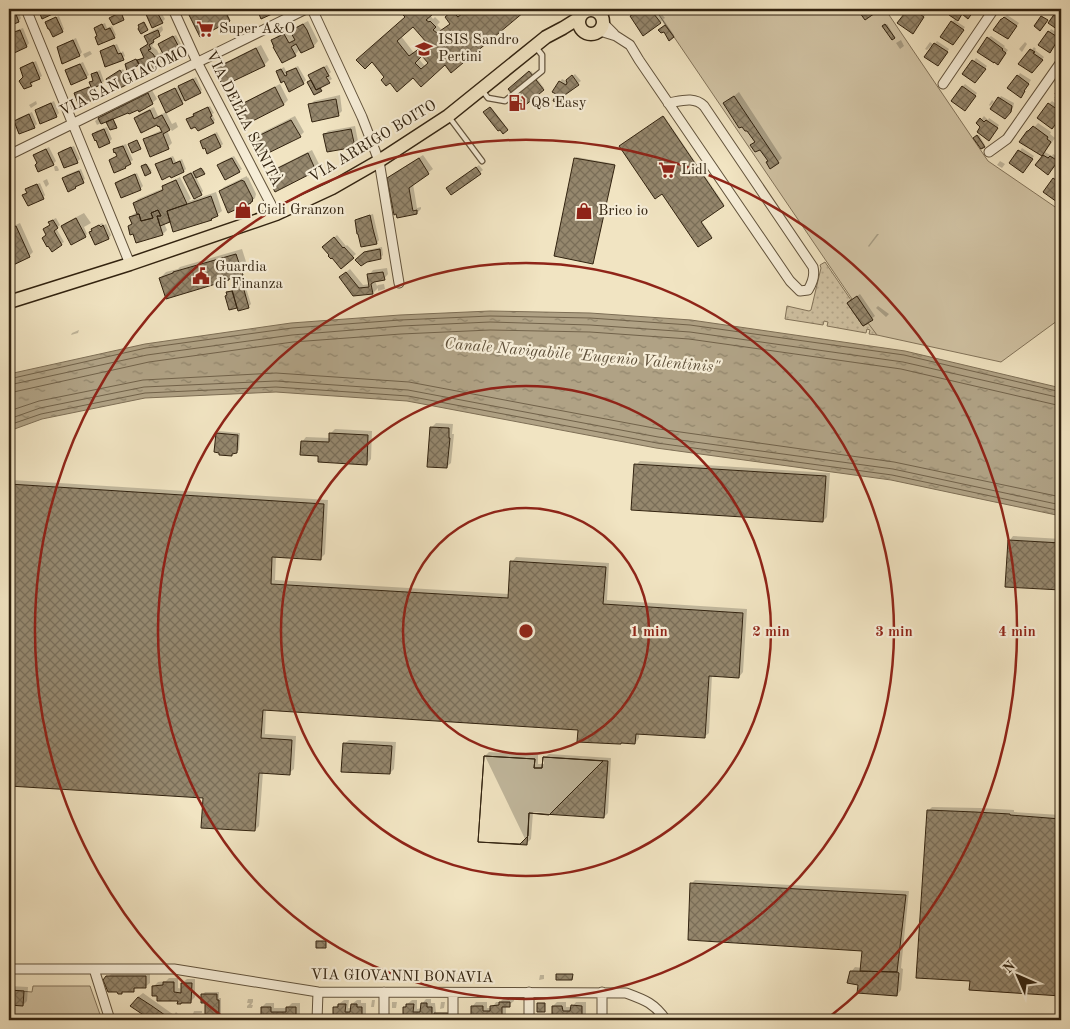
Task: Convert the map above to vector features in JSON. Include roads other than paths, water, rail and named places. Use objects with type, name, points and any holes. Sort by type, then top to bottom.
[{"type":"main road","name":"VIA ARRIGO BOITO","points":[[9,302],[130,264],[276,214],[332,188],[379,161],[448,116],[546,37],[579,22],[583,12],[597,15]]},
{"type":"main road","points":[[579,22],[581,30],[588,34],[596,33],[597,15]]},
{"type":"street","points":[[26,9],[130,264]]},
{"type":"street","name":"VIA DELLA SANITÀ","points":[[173,9],[197,62],[276,214]]},
{"type":"street","name":"VIA SAN GIACOMO","points":[[9,155],[306,9]]},
{"type":"street","points":[[312,9],[362,117],[379,161],[399,283]]},
{"type":"street","points":[[943,84],[994,9]]},
{"type":"street","points":[[597,15],[616,36],[630,45],[668,103],[790,281],[800,291],[808,290],[815,273],[813,267],[704,106],[694,100],[668,103]]},
{"type":"street","points":[[988,152],[1007,139],[1061,62]]},
{"type":"street","name":"VIA GIOVANNI BONAVIA","points":[[9,969],[174,969],[318,992],[626,993],[646,1000],[659,1010],[666,1020]]},
{"type":"street","points":[[94,969],[110,1020]]},
{"type":"street","points":[[317,1020],[318,992]]},
{"type":"street","points":[[384,992],[384,1020]]},
{"type":"street","points":[[529,992],[529,1020]]},
{"type":"street","points":[[602,992],[602,1020]]},
{"type":"street","points":[[453,993],[453,1020]]},
{"type":"lane","points":[[481,89],[488,98],[505,102],[542,71],[542,55],[535,46]]},
{"type":"lane","points":[[448,116],[482,161]]},
{"type":"water","name":"Canale Navigabile \"Eugenio Valentinis\"","points":[[490,311],[590,313],[691,320],[905,351],[1061,388],[1061,516],[891,480],[656,448],[407,401],[276,392],[145,398],[42,419],[9,431],[9,374],[145,344],[291,323]]},
{"type":"place","name":"Super A&O","points":[[205,29]]},
{"type":"place","name":"ISIS Sandro Pertini","points":[[424,49]]},
{"type":"place","name":"Q8 Easy","points":[[517,103]]},
{"type":"place","name":"Lidl","points":[[667,170]]},
{"type":"place","name":"Cicli Granzon","points":[[243,210]]},
{"type":"place","name":"Brico io","points":[[584,211]]},
{"type":"place","name":"Guardia di Finanza","points":[[201,276]]}]
